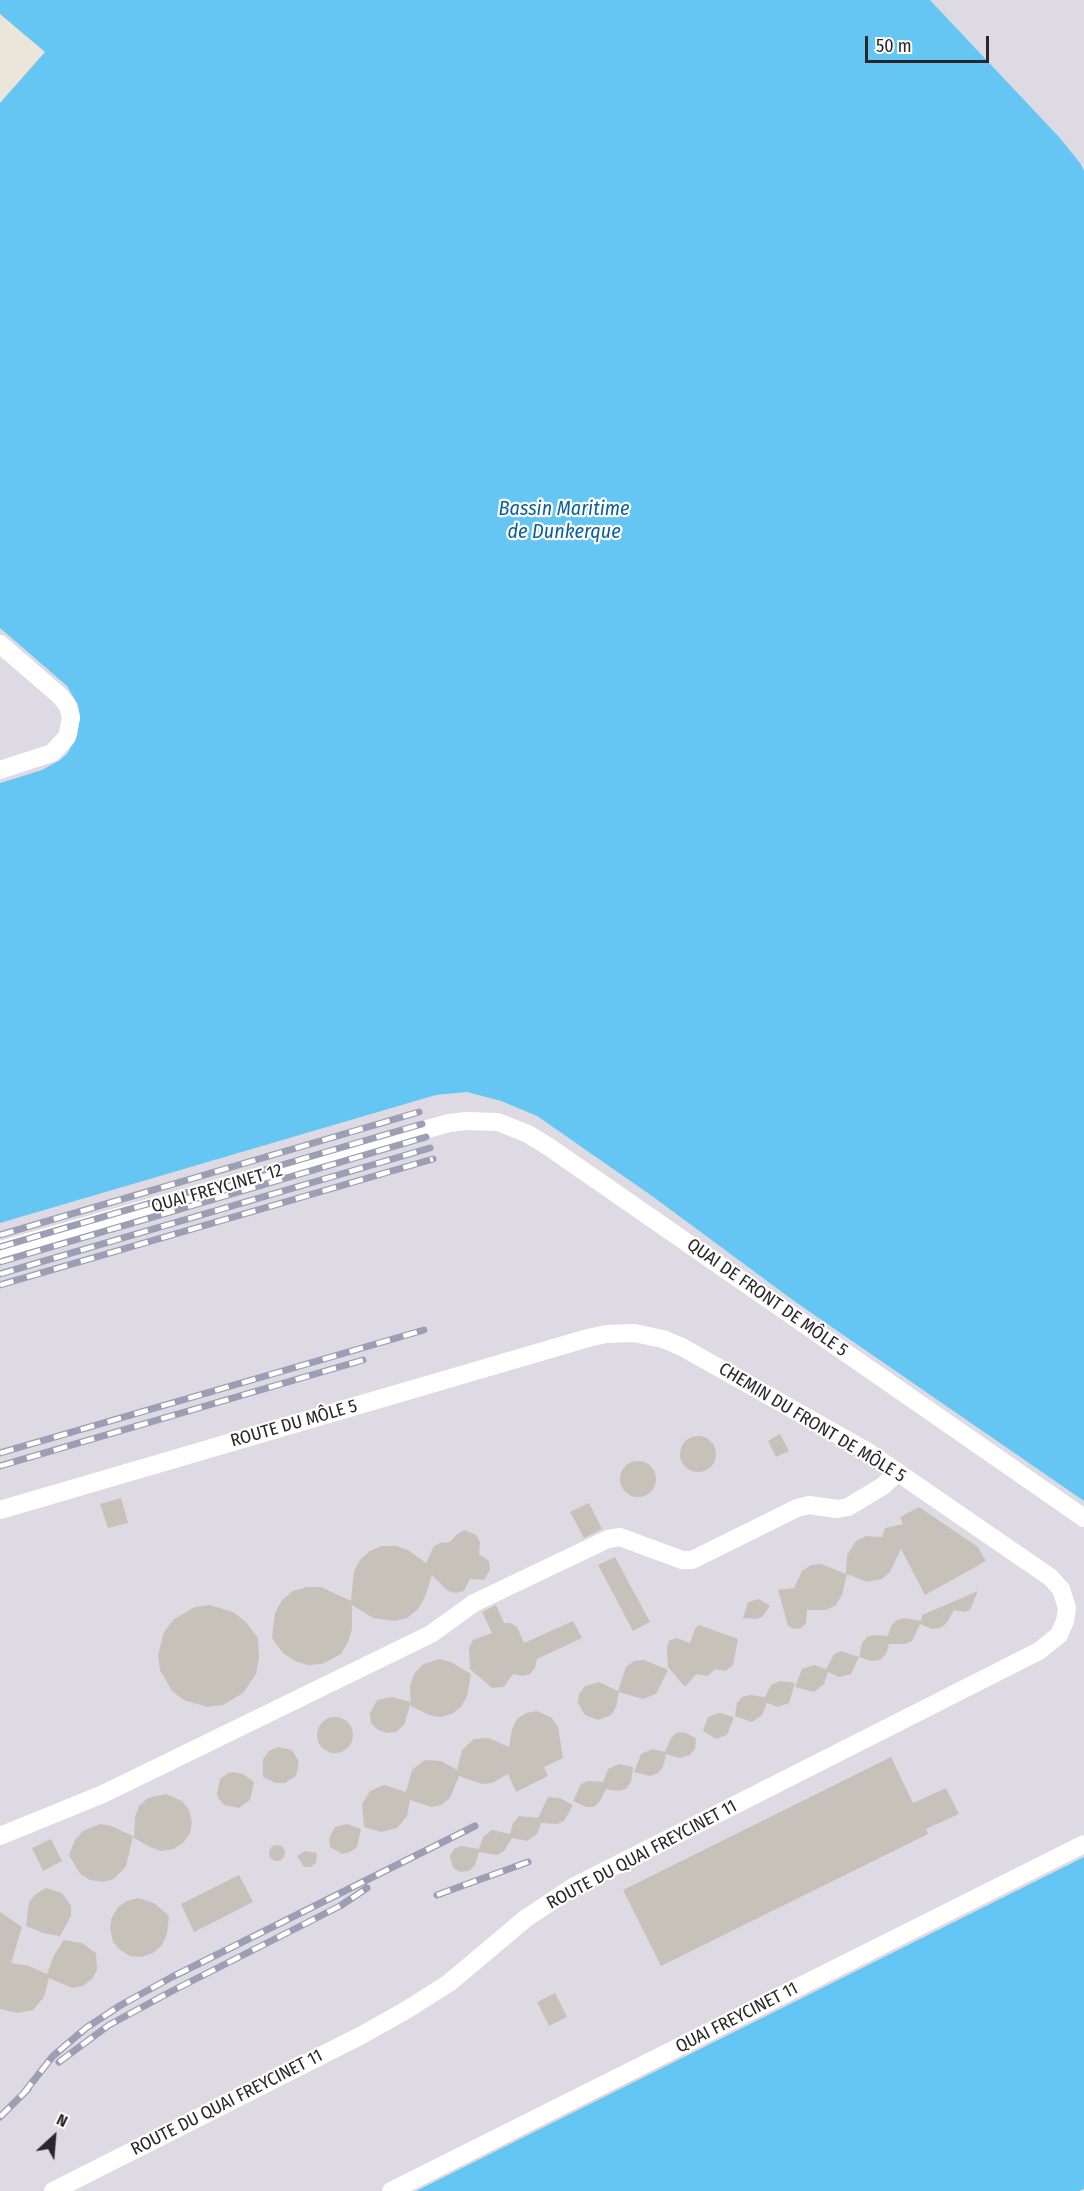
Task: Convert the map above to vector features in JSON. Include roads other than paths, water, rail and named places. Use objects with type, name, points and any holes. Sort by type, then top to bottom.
[{"type":"street","points":[[0,644],[60,696],[68,706],[71,718],[67,737],[52,753],[0,770]]},
{"type":"street","name":"QUAI DE FRONT DE MÔLE 5","points":[[435,1127],[467,1121],[485,1121],[498,1122],[528,1134],[1084,1518]]},
{"type":"street","name":"QUAI FREYCINET 12","points":[[0,1250],[435,1127]]},
{"type":"street","name":"CHEMIN DU FRONT DE MÔLE 5","points":[[588,1338],[606,1334],[634,1334],[663,1339],[682,1347],[853,1443],[1050,1577],[1061,1589],[1067,1608]]},
{"type":"street","name":"ROUTE DU MÔLE 5","points":[[0,1510],[588,1338]]},
{"type":"street","points":[[0,1836],[103,1794],[420,1639],[474,1603],[608,1539],[614,1537],[625,1539],[682,1560],[692,1560],[797,1508],[809,1505],[837,1509],[848,1507],[883,1486],[898,1472]]},
{"type":"street","name":"ROUTE DU QUAI FREYCINET 11","points":[[53,2191],[360,2036],[426,1998],[477,1960],[525,1919],[567,1891],[1039,1651],[1059,1635],[1067,1608]]},
{"type":"street","name":"QUAI FREYCINET 11","points":[[391,2191],[1084,1844]]},
{"type":"water","name":"Bassin Maritime de Dunkerque","points":[[0,0],[930,0],[1059,137],[1080,163],[1084,171],[1084,1501],[794,1301],[652,1196],[537,1116],[501,1101],[467,1092],[436,1095],[0,1223],[0,783],[42,770],[60,760],[67,754],[77,736],[80,716],[78,705],[67,686],[0,628]]},
{"type":"water","points":[[1084,1857],[1084,2189],[1079,2191],[416,2191]]},
{"type":"railway","points":[[0,1235],[419,1112]]},
{"type":"railway","points":[[0,1247],[422,1124]]},
{"type":"railway","points":[[0,1262],[426,1137]]},
{"type":"railway","points":[[0,1274],[430,1148]]},
{"type":"railway","points":[[0,1285],[433,1159]]},
{"type":"railway","points":[[0,1453],[424,1330]]},
{"type":"railway","points":[[0,1466],[363,1360]]},
{"type":"railway","points":[[23,2094],[53,2056],[86,2028],[121,2005],[172,1977],[475,1826]]},
{"type":"railway","points":[[437,1895],[528,1862]]},
{"type":"railway","points":[[59,2062],[109,2025],[340,1906],[367,1888]]},
{"type":"railway","points":[[0,2117],[28,2089]]}]
